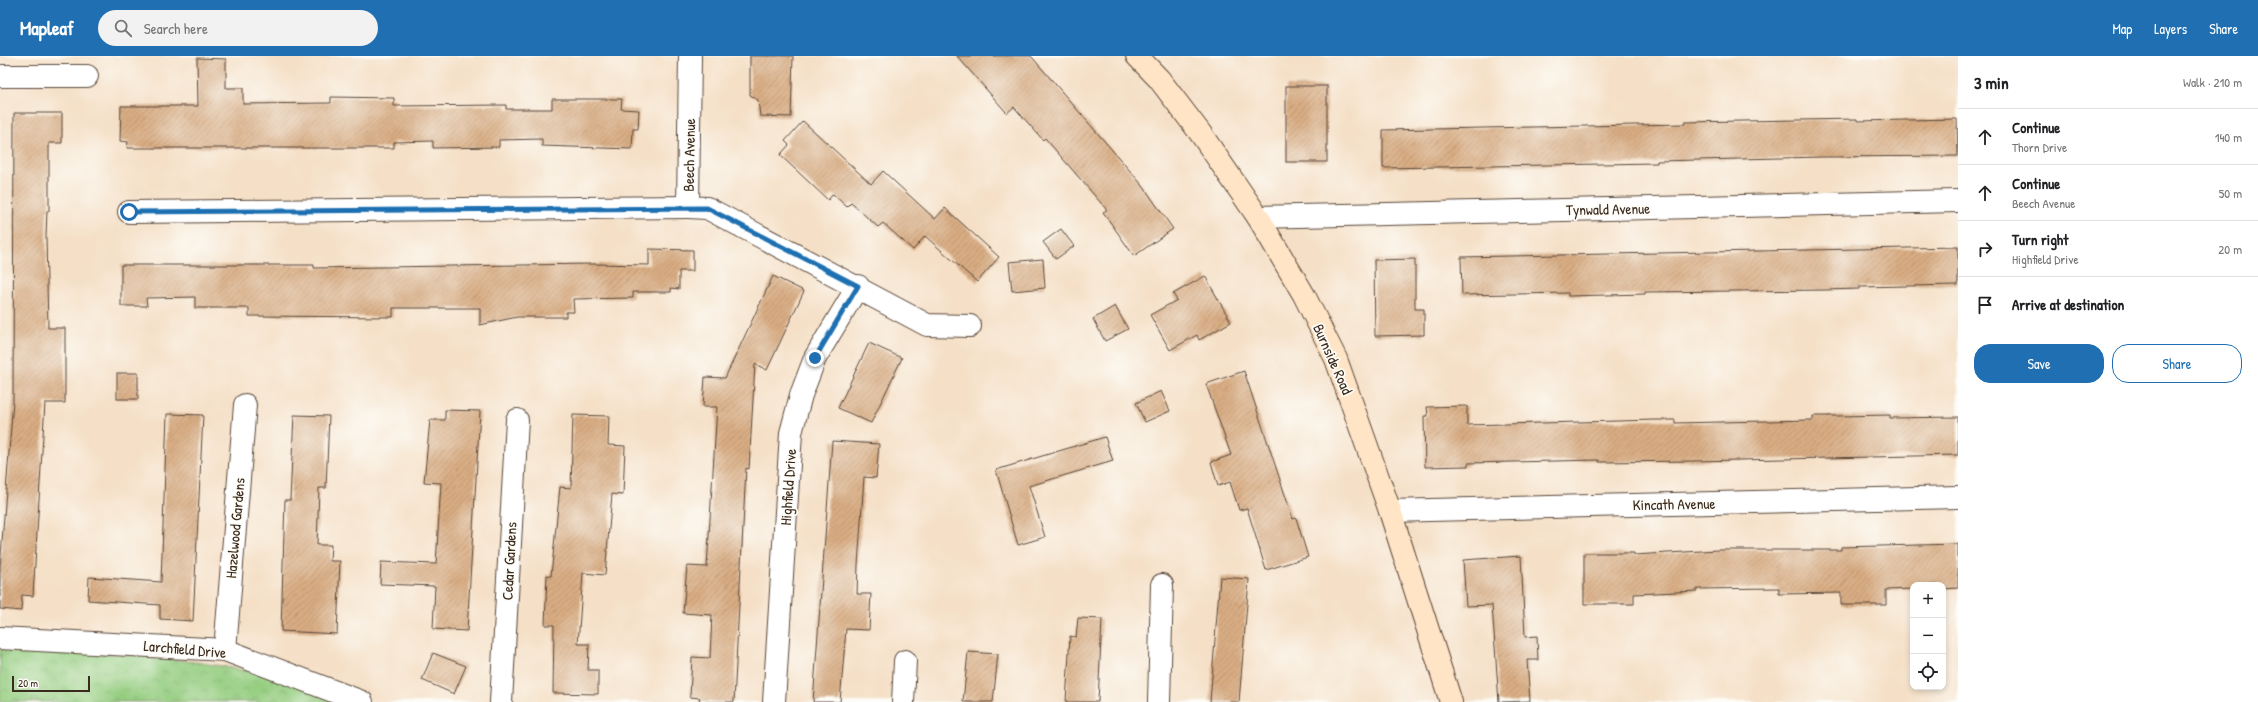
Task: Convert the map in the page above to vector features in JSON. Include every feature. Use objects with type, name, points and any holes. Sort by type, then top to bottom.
[{"type":"street","name":"Beech Avenue","points":[[690,56],[688,207],[707,208],[858,286],[927,325],[970,326]]},
{"type":"street","name":"Burnside Road","points":[[1137,56],[1159,79],[1258,216],[1304,295],[1336,359],[1390,511],[1451,702]]},
{"type":"street","points":[[0,76],[87,76]]},
{"type":"street","name":"Tynwald Avenue","points":[[1258,216],[1958,201]]},
{"type":"street","points":[[129,212],[688,207]]},
{"type":"street","name":"Highfield Drive","points":[[774,702],[791,433],[801,395],[815,358],[858,286]]},
{"type":"street","name":"Hazelwood Gardens","points":[[225,650],[245,405]]},
{"type":"street","name":"Cedar Gardens","points":[[502,702],[517,420]]},
{"type":"street","name":"Kincath Avenue","points":[[1390,511],[1958,497]]},
{"type":"street","points":[[1159,702],[1162,585]]},
{"type":"street","name":"Larchfield Drive","points":[[0,638],[225,650],[362,702]]},
{"type":"street","points":[[902,702],[905,661]]},
{"type":"green space","points":[[0,649],[144,656],[215,665],[292,682],[345,702],[0,702]]},
{"type":"building","points":[[750,56],[793,56],[791,117],[760,116],[758,100],[750,95]]},
{"type":"building","points":[[957,56],[1031,56],[1143,186],[1173,229],[1134,256],[1103,212],[1107,210],[1045,138],[1043,140],[1014,107],[1007,113]]},
{"type":"building","points":[[197,58],[226,59],[226,88],[243,88],[243,104],[331,103],[331,97],[394,98],[394,106],[506,105],[506,109],[552,109],[552,99],[622,99],[621,109],[639,110],[638,129],[633,129],[632,149],[542,146],[542,139],[499,140],[499,147],[433,148],[433,141],[394,142],[394,148],[127,148],[128,142],[120,141],[121,106],[198,106]]},
{"type":"building","points":[[1286,86],[1327,86],[1327,162],[1286,162]]},
{"type":"building","points":[[14,113],[62,113],[62,143],[49,143],[49,211],[47,211],[46,236],[48,328],[65,328],[65,403],[45,403],[33,596],[22,595],[21,611],[0,609],[0,568],[13,401]]},
{"type":"building","points":[[1857,119],[1857,121],[1957,119],[1958,156],[1822,157],[1657,161],[1657,163],[1383,168],[1383,130]]},
{"type":"building","points":[[803,121],[871,184],[883,171],[935,219],[945,208],[999,257],[977,282],[925,236],[913,250],[883,223],[878,227],[851,203],[847,207],[833,194],[828,200],[780,155],[789,145],[785,141]]},
{"type":"building","points":[[1061,229],[1074,246],[1056,259],[1043,242]]},
{"type":"building","points":[[1958,247],[1958,285],[1859,287],[1859,289],[1825,290],[1645,292],[1645,294],[1568,296],[1568,293],[1462,295],[1461,257]]},
{"type":"building","points":[[649,249],[693,250],[693,271],[679,271],[679,289],[671,288],[671,292],[633,292],[633,298],[573,299],[574,312],[566,312],[566,317],[517,317],[480,325],[480,308],[393,308],[393,317],[249,316],[249,308],[195,308],[195,297],[146,298],[147,306],[121,306],[121,265],[314,265],[314,268],[592,264],[649,265]]},
{"type":"building","points":[[1043,259],[1045,288],[1012,291],[1009,262]]},
{"type":"building","points":[[1415,259],[1415,309],[1424,309],[1424,335],[1375,336],[1374,260]]},
{"type":"building","points":[[773,276],[804,291],[767,370],[755,364],[749,469],[746,468],[734,702],[699,702],[700,698],[690,697],[692,657],[710,658],[712,615],[683,613],[687,566],[707,567],[717,407],[703,407],[705,377],[725,378]]},
{"type":"building","points":[[1205,276],[1231,322],[1199,340],[1197,335],[1170,350],[1150,315],[1177,300],[1173,294]]},
{"type":"building","points":[[1115,306],[1128,329],[1105,341],[1093,319]]},
{"type":"building","points":[[869,343],[902,358],[871,423],[838,408]]},
{"type":"building","points":[[1244,371],[1293,519],[1296,518],[1308,557],[1266,570],[1247,508],[1239,510],[1230,482],[1218,486],[1211,462],[1231,455],[1206,384]]},
{"type":"building","points":[[117,373],[138,373],[138,399],[117,399]]},
{"type":"building","points":[[1161,391],[1170,411],[1145,422],[1136,403]]},
{"type":"building","points":[[1467,406],[1467,425],[1655,420],[1675,420],[1675,423],[1813,420],[1813,416],[1890,415],[1890,418],[1958,417],[1958,455],[1695,461],[1599,462],[1599,460],[1468,463],[1468,466],[1425,467],[1424,416],[1428,416],[1427,407]]},
{"type":"building","points":[[445,410],[480,411],[467,631],[433,629],[435,586],[380,584],[381,562],[436,564],[441,483],[424,482],[430,420],[445,420]]},
{"type":"building","points":[[167,414],[203,415],[193,621],[160,619],[160,605],[88,600],[89,577],[161,582]]},
{"type":"building","points":[[294,415],[329,416],[326,488],[319,488],[317,545],[331,545],[330,561],[340,561],[337,634],[281,631],[285,500],[290,500]]},
{"type":"building","points":[[573,415],[609,416],[608,445],[625,446],[623,495],[612,494],[605,575],[583,573],[578,644],[589,644],[588,670],[598,670],[598,694],[553,693],[554,625],[545,625],[547,575],[551,576],[560,487],[571,488]]},
{"type":"building","points":[[1105,437],[1113,461],[1029,486],[1045,537],[1018,545],[996,470]]},
{"type":"building","points":[[832,441],[879,444],[876,478],[864,477],[858,565],[857,594],[871,594],[869,630],[846,629],[840,702],[813,702]]},
{"type":"building","points":[[1958,544],[1958,588],[1946,589],[1946,582],[1910,582],[1910,589],[1886,590],[1886,605],[1841,605],[1841,593],[1779,594],[1779,588],[1697,589],[1697,591],[1634,594],[1634,604],[1584,604],[1584,553],[1634,553],[1634,555],[1718,550],[1841,550],[1841,547]]},
{"type":"building","points":[[1521,556],[1525,637],[1537,636],[1538,660],[1527,660],[1530,701],[1499,702],[1492,605],[1466,606],[1463,560]]},
{"type":"building","points":[[1220,577],[1249,579],[1239,702],[1210,702]]},
{"type":"building","points":[[1078,618],[1102,619],[1098,702],[1066,702],[1070,636],[1076,637]]},
{"type":"building","points":[[968,652],[998,654],[993,702],[963,702]]},
{"type":"building","points":[[433,653],[466,666],[454,694],[422,680]]},
{"type":"route","points":[[129,212],[707,208],[858,286],[815,358]]}]
